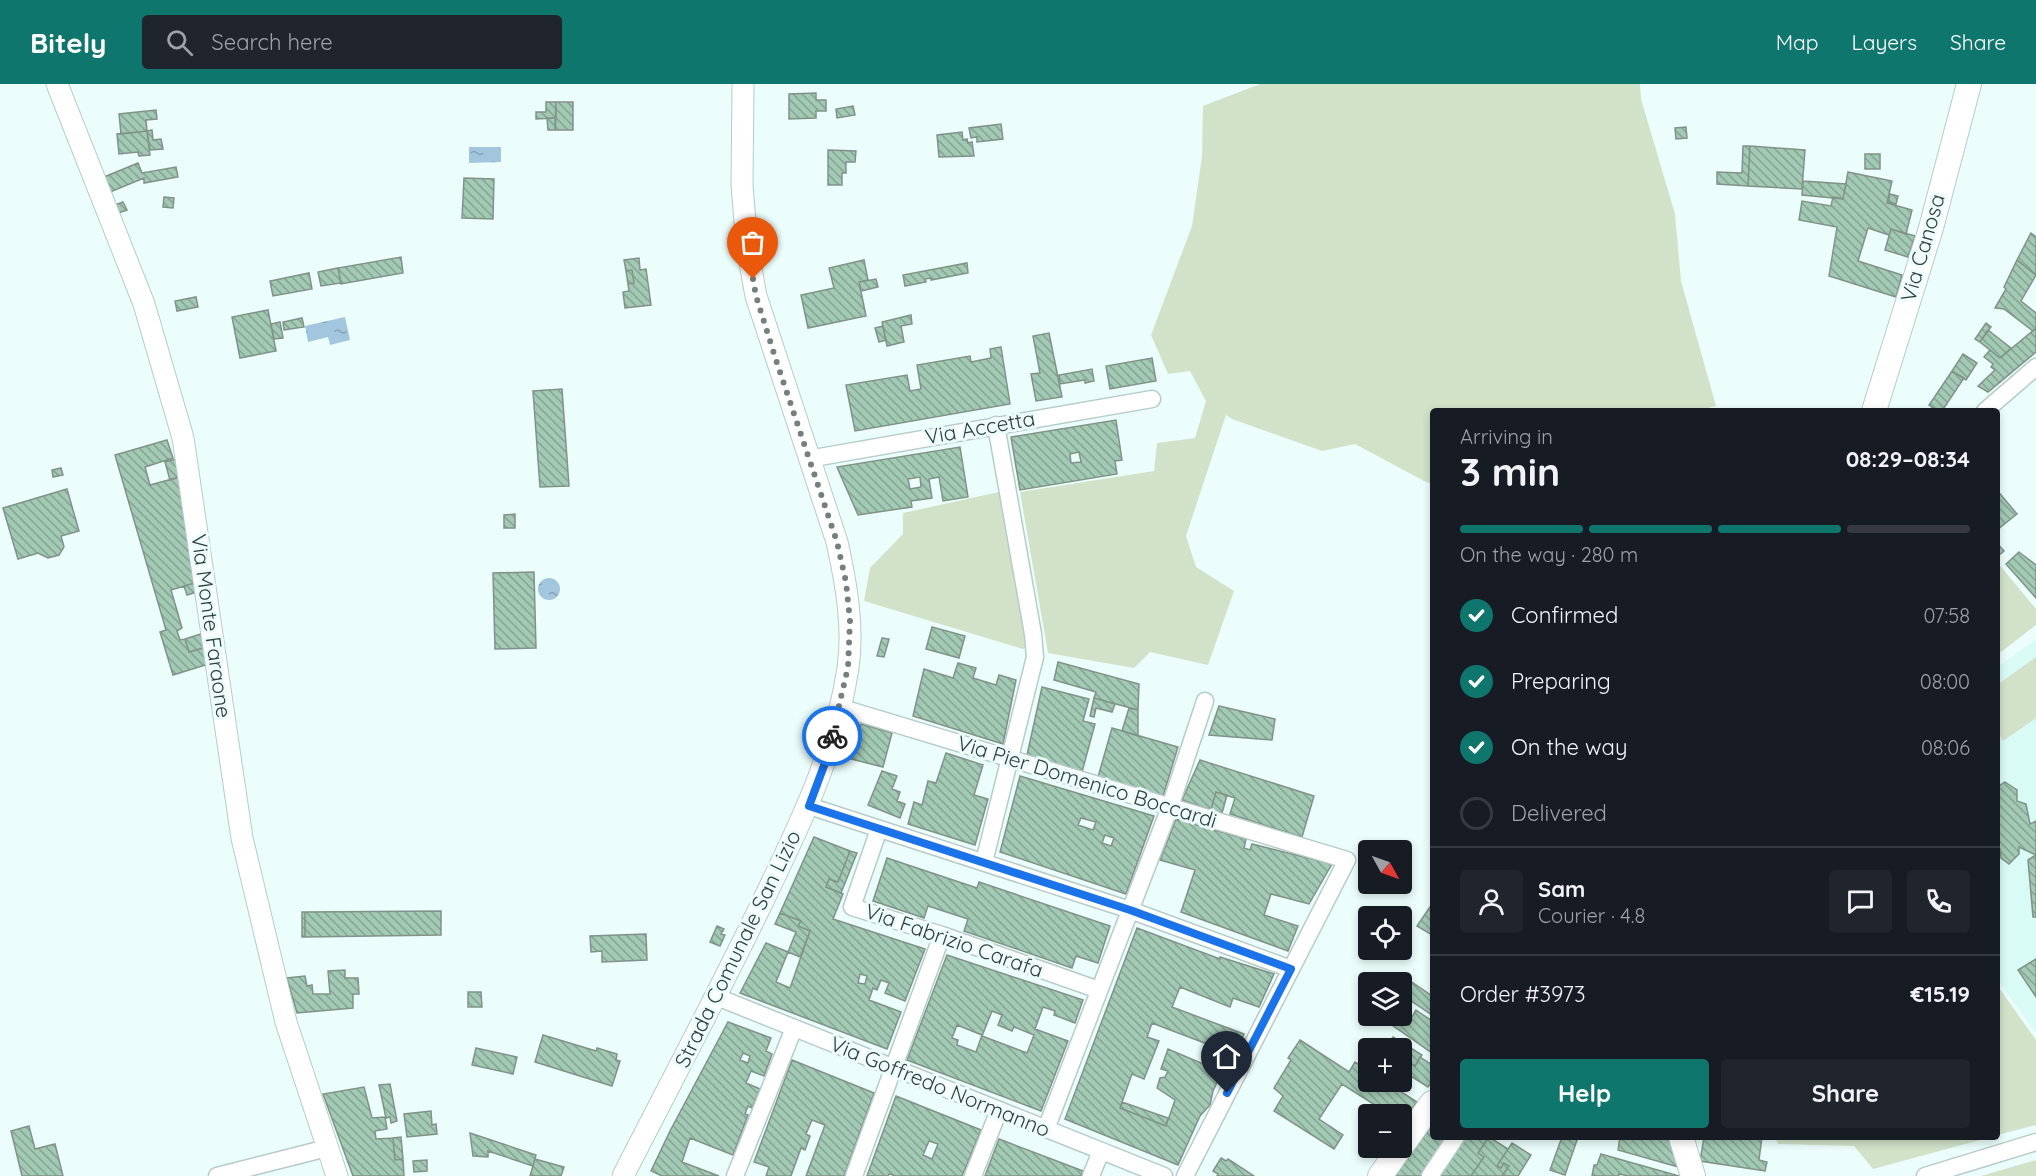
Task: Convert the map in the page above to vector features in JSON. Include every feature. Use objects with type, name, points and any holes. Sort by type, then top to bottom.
[{"type":"main road","name":"Via Canosa","points":[[1875,408],[1930,228],[1969,84]]},
{"type":"main road","points":[[1412,1131],[1430,1106]]},
{"type":"main road","points":[[1682,1140],[1693,1176]]},
{"type":"main road","points":[[1380,1176],[1393,1158]]},
{"type":"street","name":"Via Monte Faraone","points":[[57,84],[144,304],[183,438],[242,838],[286,1022],[337,1176]]},
{"type":"street","name":"Strada Comunale San Lizio","points":[[623,1176],[717,997],[809,806],[825,763],[848,667],[850,621],[846,582],[837,542],[756,296],[749,256],[742,184],[743,84]]},
{"type":"street","points":[[1988,408],[2036,367]]},
{"type":"street","name":"Via Accetta","points":[[808,459],[1152,399]]},
{"type":"street","points":[[984,862],[1035,657],[1033,634],[996,425]]},
{"type":"street","points":[[1046,1129],[1170,807],[1205,701]]},
{"type":"street","name":"Via Pier Domenico Boccardi","points":[[839,707],[1347,860],[1291,969]]},
{"type":"street","points":[[809,806],[1130,910],[1291,969],[1185,1176]]},
{"type":"street","name":"Via Fabrizio Carafa","points":[[879,828],[852,907],[942,935],[1099,990]]},
{"type":"street","points":[[854,1176],[942,935]]},
{"type":"street","name":"Via Goffredo Normanno","points":[[717,997],[1164,1176]]},
{"type":"street","points":[[735,1176],[794,1028]]},
{"type":"street","points":[[973,1176],[999,1110]]},
{"type":"street","points":[[1430,1176],[1454,1140]]},
{"type":"street","points":[[1925,1176],[2036,1142]]},
{"type":"street","points":[[217,1176],[327,1148]]},
{"type":"street","points":[[1091,1176],[1101,1151]]},
{"type":"shaded area","points":[[2036,639],[2036,1033],[2000,983],[2000,665]]},
{"type":"green space","points":[[1260,84],[1640,84],[1641,99],[1675,214],[1681,281],[1716,406],[1707,408],[1430,408],[1430,483],[1355,444],[1322,451],[1226,415],[1186,536],[1196,567],[1234,591],[1208,665],[1150,652],[1134,668],[1048,653],[1020,492],[1154,471],[1157,443],[1195,438],[1206,401],[1190,371],[1168,374],[1151,335],[1192,226],[1202,156],[1203,106]]},
{"type":"green space","points":[[999,492],[1027,647],[1023,649],[864,601],[870,568],[903,534],[903,513]]},
{"type":"green space","points":[[2000,566],[2036,609],[2036,625],[2000,653]]},
{"type":"green space","points":[[2036,657],[2036,718],[2003,741],[2000,736],[2000,683]]},
{"type":"green space","points":[[2000,989],[2036,1040],[2036,1125],[2000,1134]]},
{"type":"green space","points":[[1776,1140],[1980,1140],[1873,1169],[1854,1146],[1778,1144]]},
{"type":"green space","points":[[2036,1160],[2036,1176],[1981,1176]]},
{"type":"water","points":[[469,147],[501,147],[501,162],[469,163]]},
{"type":"water","points":[[345,317],[350,340],[330,345],[328,337],[308,342],[305,326]]},
{"type":"water","points":[[549,578],[557,581],[560,589],[557,597],[549,600],[541,597],[538,589],[541,581]]},
{"type":"building","points":[[816,93],[816,100],[826,100],[826,111],[816,111],[816,118],[789,119],[789,94]]},
{"type":"building","points":[[546,102],[556,102],[556,118],[536,119],[536,112],[546,112]]},
{"type":"building","points":[[556,102],[573,102],[573,130],[555,130]]},
{"type":"building","points":[[853,106],[855,115],[837,118],[836,109]]},
{"type":"building","points":[[156,110],[157,119],[146,120],[147,131],[121,134],[119,114]]},
{"type":"building","points":[[547,118],[556,118],[555,130],[548,130]]},
{"type":"building","points":[[1001,124],[1003,139],[977,142],[977,137],[971,138],[969,128]]},
{"type":"building","points":[[1686,127],[1687,138],[1676,139],[1675,128]]},
{"type":"building","points":[[152,130],[153,140],[161,139],[163,149],[150,150],[147,131]]},
{"type":"building","points":[[147,131],[150,155],[139,156],[138,152],[119,154],[117,134]]},
{"type":"building","points":[[962,132],[963,140],[967,139],[968,143],[972,142],[974,156],[939,157],[937,135]]},
{"type":"building","points":[[1743,146],[1750,146],[1748,186],[1717,184],[1717,172],[1742,173]]},
{"type":"building","points":[[1750,146],[1805,150],[1802,189],[1748,186]]},
{"type":"building","points":[[828,150],[856,151],[855,162],[846,162],[846,173],[842,173],[842,185],[828,185]]},
{"type":"building","points":[[1865,154],[1880,154],[1880,169],[1865,169]]},
{"type":"building","points":[[138,163],[142,173],[176,167],[178,177],[144,183],[144,178],[110,192],[104,177]]},
{"type":"building","points":[[1848,172],[1892,181],[1887,203],[1912,210],[1906,234],[1891,229],[1889,235],[1868,228],[1858,261],[1902,275],[1896,297],[1829,276],[1837,227],[1799,220],[1802,201],[1831,206],[1833,197],[1843,199]]},
{"type":"building","points":[[464,178],[494,179],[493,219],[462,218]]},
{"type":"building","points":[[1803,181],[1846,184],[1843,199],[1802,195]]},
{"type":"building","points":[[1890,194],[1898,196],[1896,204],[1888,202]]},
{"type":"building","points":[[164,197],[174,198],[173,208],[163,207]]},
{"type":"building","points":[[123,202],[127,210],[118,213],[115,205]]},
{"type":"building","points":[[1891,229],[1915,236],[1908,257],[1885,250]]},
{"type":"building","points":[[2031,233],[2036,237],[2036,275],[2017,260]]},
{"type":"building","points":[[401,257],[403,273],[341,284],[338,268]]},
{"type":"building","points":[[639,258],[640,270],[646,269],[651,305],[625,308],[623,292],[629,291],[628,284],[634,283],[632,270],[626,271],[624,260]]},
{"type":"building","points":[[864,260],[868,280],[859,282],[866,316],[808,328],[801,295],[834,288],[829,268]]},
{"type":"building","points":[[2017,260],[2036,275],[2021,301],[2036,313],[2036,328],[2033,331],[2004,309],[1995,308],[2006,289],[2004,287]]},
{"type":"building","points":[[967,263],[968,273],[931,280],[931,278],[925,279],[926,282],[905,286],[903,275]]},
{"type":"building","points":[[338,268],[341,283],[321,286],[318,272]]},
{"type":"building","points":[[632,270],[634,283],[628,284],[626,271]]},
{"type":"building","points":[[309,273],[312,289],[273,296],[270,281]]},
{"type":"building","points":[[876,279],[878,287],[861,291],[859,282]]},
{"type":"building","points":[[196,297],[198,307],[177,311],[175,301]]},
{"type":"building","points":[[268,310],[276,351],[240,358],[232,317]]},
{"type":"building","points":[[911,315],[912,324],[901,326],[904,342],[887,346],[882,322]]},
{"type":"building","points":[[302,318],[304,327],[284,330],[283,322]]},
{"type":"building","points":[[280,322],[283,338],[274,339],[271,324]]},
{"type":"building","points":[[1986,323],[1991,327],[1980,342],[1975,339]]},
{"type":"building","points":[[883,326],[886,340],[879,342],[875,328]]},
{"type":"building","points":[[2036,328],[2036,352],[1988,392],[1978,386],[1995,370],[1991,367],[1993,364],[1984,357],[1990,350],[2000,358]]},
{"type":"building","points":[[1988,330],[2011,348],[2000,358],[1980,342]]},
{"type":"building","points":[[1049,333],[1062,397],[1036,401],[1031,374],[1040,373],[1033,336]]},
{"type":"building","points":[[1001,347],[1010,404],[855,431],[846,385],[907,375],[910,391],[921,389],[917,365],[970,356],[971,362],[991,358],[990,349]]},
{"type":"building","points":[[1963,354],[1977,363],[1966,380],[1952,371]]},
{"type":"building","points":[[1152,358],[1156,381],[1110,389],[1106,366]]},
{"type":"building","points":[[1092,369],[1094,381],[1060,384],[1059,375]]},
{"type":"building","points":[[1952,371],[1964,378],[1944,408],[1933,408],[1929,405]]},
{"type":"building","points":[[562,389],[569,486],[540,487],[533,391]]},
{"type":"building","points":[[1116,420],[1122,460],[1115,461],[1117,474],[1020,490],[1011,437]],"holes":[[[1079,452],[1081,462],[1071,463],[1070,454]]]},
{"type":"building","points":[[167,440],[173,458],[145,467],[150,485],[183,476],[198,582],[171,590],[182,628],[177,631],[180,640],[185,639],[189,652],[210,646],[212,663],[173,675],[160,632],[166,630],[115,455]]},
{"type":"building","points":[[960,447],[968,497],[943,501],[939,477],[929,479],[932,498],[911,501],[912,507],[858,515],[837,467]],"holes":[[[920,477],[921,487],[910,489],[908,479]]]},
{"type":"building","points":[[180,458],[183,476],[170,480],[165,462]]},
{"type":"building","points":[[61,468],[63,475],[53,477],[52,470]]},
{"type":"building","points":[[67,489],[79,531],[61,536],[64,547],[59,555],[48,558],[38,553],[18,559],[3,508]]},
{"type":"building","points":[[2000,494],[2017,514],[2000,527]]},
{"type":"building","points":[[515,514],[515,528],[504,528],[504,515]]},
{"type":"building","points":[[2019,552],[2036,565],[2036,598],[2006,564]]},
{"type":"building","points":[[534,572],[536,648],[495,649],[493,573]]},
{"type":"building","points":[[198,582],[200,591],[187,595],[184,586]]},
{"type":"building","points":[[932,627],[965,636],[959,658],[926,649]]},
{"type":"building","points":[[207,632],[210,646],[189,652],[185,639]]},
{"type":"building","points":[[882,638],[889,639],[884,657],[877,656]]},
{"type":"building","points":[[1058,662],[1139,684],[1138,710],[1094,698],[1096,692],[1054,680]]},
{"type":"building","points":[[958,663],[976,668],[973,678],[996,685],[999,675],[1016,680],[1003,744],[913,716],[924,669],[953,678]]},
{"type":"building","points":[[1042,687],[1089,699],[1083,721],[1095,724],[1082,772],[1027,755]]},
{"type":"building","points":[[1094,698],[1115,704],[1112,712],[1096,708],[1094,717],[1090,716]]},
{"type":"building","points":[[1219,706],[1275,719],[1272,740],[1209,735]]},
{"type":"building","points":[[1129,708],[1138,710],[1138,736],[1122,731]]},
{"type":"building","points":[[861,724],[892,733],[883,767],[851,759]]},
{"type":"building","points":[[1112,728],[1178,747],[1163,796],[1098,777]]},
{"type":"building","points":[[946,753],[983,765],[974,795],[988,799],[975,845],[908,824],[914,802],[922,805],[928,781],[936,783]]},
{"type":"building","points":[[1200,760],[1314,796],[1302,837],[1230,814],[1235,798],[1216,792],[1211,810],[1182,800]]},
{"type":"building","points":[[882,771],[897,776],[892,789],[900,792],[897,801],[905,804],[900,818],[868,805]]},
{"type":"building","points":[[1020,776],[1154,816],[1126,894],[1000,852]],"holes":[[[1081,818],[1096,822],[1093,830],[1078,825]],[[1105,835],[1114,838],[1111,846],[1102,843]]]},
{"type":"building","points":[[2005,782],[2017,790],[2017,801],[2026,804],[2030,824],[2036,821],[2036,855],[2019,847],[2019,854],[2009,864],[2001,858],[2000,785]]},
{"type":"building","points":[[1216,792],[1227,795],[1222,813],[1211,810]]},
{"type":"building","points":[[1176,819],[1246,839],[1244,848],[1250,850],[1252,844],[1332,864],[1309,904],[1271,894],[1264,915],[1298,926],[1288,951],[1181,912],[1195,870],[1160,860]]},
{"type":"building","points":[[814,837],[850,851],[838,882],[829,879],[826,887],[843,894],[833,919],[925,949],[905,1001],[885,993],[889,983],[881,980],[877,990],[873,988],[869,1000],[901,1012],[887,1049],[740,993],[766,943],[788,952],[776,982],[790,988],[810,931],[798,926],[801,921],[780,913]],"holes":[[[860,974],[867,976],[865,984],[858,983]]]},
{"type":"building","points":[[850,851],[857,853],[841,893],[826,887],[829,879],[838,882]]},
{"type":"building","points":[[2036,855],[2036,917],[2033,917],[2028,860]]},
{"type":"building","points":[[887,858],[977,888],[979,882],[1110,926],[1098,963],[1076,956],[1072,968],[964,931],[968,919],[928,906],[924,918],[873,901]]},
{"type":"building","points":[[1430,907],[1430,934],[1417,926]]},
{"type":"building","points":[[441,911],[441,935],[305,937],[305,912]]},
{"type":"building","points":[[302,912],[305,912],[305,937],[302,937]]},
{"type":"building","points":[[780,913],[801,921],[798,926],[810,931],[800,957],[788,952],[796,932],[775,924]]},
{"type":"building","points":[[717,926],[724,929],[721,934],[725,935],[720,946],[710,942]]},
{"type":"building","points":[[1137,928],[1220,959],[1220,957],[1274,974],[1259,1007],[1233,998],[1230,1007],[1180,987],[1172,1007],[1244,1034],[1236,1055],[1152,1023],[1147,1037],[1159,1041],[1144,1079],[1132,1074],[1120,1108],[1166,1126],[1175,1100],[1157,1088],[1160,1078],[1165,1077],[1168,1071],[1161,1069],[1168,1049],[1222,1072],[1213,1091],[1210,1105],[1200,1116],[1178,1165],[1065,1119]]},
{"type":"building","points":[[646,934],[647,960],[602,962],[602,951],[591,952],[590,936]]},
{"type":"building","points":[[947,955],[1083,1000],[1075,1023],[1054,1015],[1055,1011],[1043,1007],[1035,1029],[1068,1041],[1041,1111],[907,1060]],"holes":[[[992,1011],[1002,1015],[998,1025],[1012,1031],[1014,1027],[1034,1035],[1027,1053],[982,1036]],[[957,1025],[982,1035],[976,1052],[957,1045],[958,1040],[952,1038]]]},
{"type":"building","points":[[2036,959],[2036,997],[2018,970]]},
{"type":"building","points":[[345,970],[345,978],[358,978],[359,994],[353,994],[353,1008],[297,1013],[287,978],[305,976],[307,986],[312,985],[313,994],[330,994],[328,971]]},
{"type":"building","points":[[1412,982],[1430,995],[1430,1014],[1412,1001]]},
{"type":"building","points":[[468,992],[481,992],[482,1007],[468,1007]]},
{"type":"building","points":[[1416,1010],[1430,1020],[1430,1052],[1393,1026],[1412,1026],[1412,1017]]},
{"type":"building","points":[[728,1022],[771,1038],[766,1051],[772,1054],[764,1076],[751,1071],[746,1083],[760,1089],[752,1108],[748,1106],[745,1114],[748,1115],[733,1155],[690,1138],[682,1162],[719,1176],[662,1176],[651,1171]],"holes":[[[743,1053],[750,1056],[748,1063],[740,1060]]]},
{"type":"building","points":[[543,1035],[596,1051],[597,1048],[617,1054],[616,1060],[620,1061],[612,1086],[535,1062]]},
{"type":"building","points":[[1300,1040],[1349,1072],[1355,1062],[1358,1064],[1358,1092],[1402,1092],[1417,1102],[1412,1109],[1412,1104],[1373,1104],[1342,1084],[1319,1119],[1343,1135],[1334,1149],[1274,1111],[1283,1096],[1274,1088],[1291,1060],[1288,1058]]},
{"type":"building","points":[[476,1048],[517,1057],[513,1074],[472,1065]]},
{"type":"building","points":[[1222,1049],[1240,1056],[1231,1076],[1214,1069]]},
{"type":"building","points":[[1412,1049],[1422,1055],[1415,1066],[1412,1064]]},
{"type":"building","points":[[1420,1057],[1430,1064],[1428,1087],[1412,1077],[1412,1064],[1415,1066]]},
{"type":"building","points":[[792,1060],[874,1093],[844,1176],[806,1176],[825,1125],[812,1120],[806,1134],[810,1136],[805,1150],[801,1148],[791,1176],[766,1176],[769,1167],[754,1162]]},
{"type":"building","points":[[390,1084],[397,1121],[391,1123],[390,1117],[386,1118],[379,1085]]},
{"type":"building","points":[[364,1087],[372,1118],[385,1117],[387,1129],[375,1131],[376,1139],[393,1138],[395,1160],[403,1159],[404,1176],[353,1176],[323,1094]]},
{"type":"building","points":[[896,1096],[981,1130],[962,1176],[896,1176],[889,1174],[888,1176],[867,1176]],"holes":[[[929,1141],[938,1144],[932,1159],[923,1155]]]},
{"type":"building","points":[[1122,1102],[1168,1118],[1166,1126],[1120,1108]]},
{"type":"building","points":[[431,1111],[432,1125],[436,1124],[437,1134],[407,1137],[404,1114]]},
{"type":"building","points":[[29,1126],[35,1149],[55,1144],[63,1176],[22,1176],[11,1131]]},
{"type":"building","points":[[1430,1128],[1430,1140],[1449,1140],[1424,1176],[1394,1176],[1407,1158],[1412,1158],[1412,1152]]},
{"type":"building","points":[[470,1133],[536,1155],[533,1166],[488,1151],[488,1157],[473,1156]]},
{"type":"building","points":[[401,1137],[403,1159],[395,1160],[393,1138]]},
{"type":"building","points":[[999,1139],[1083,1171],[1081,1176],[985,1176]]},
{"type":"building","points":[[1460,1140],[1487,1140],[1478,1153],[1484,1157],[1471,1176],[1442,1176],[1438,1173]]},
{"type":"building","points":[[1487,1140],[1494,1140],[1508,1149],[1497,1166],[1501,1168],[1504,1163],[1509,1166],[1502,1176],[1471,1176],[1484,1157],[1478,1153]]},
{"type":"building","points":[[1561,1140],[1577,1140],[1565,1175],[1550,1170]]},
{"type":"building","points":[[1620,1140],[1671,1140],[1678,1167],[1618,1150]]},
{"type":"building","points":[[1704,1140],[1762,1140],[1759,1160],[1767,1162],[1765,1171],[1700,1161]]},
{"type":"building","points":[[1512,1143],[1531,1155],[1518,1176],[1502,1176],[1509,1166],[1504,1163],[1501,1168],[1497,1166]]},
{"type":"building","points":[[1601,1154],[1679,1176],[1619,1174],[1619,1176],[1592,1176],[1594,1165],[1597,1165]]},
{"type":"building","points":[[1221,1158],[1226,1161],[1228,1159],[1254,1176],[1217,1176],[1218,1174],[1213,1171]]},
{"type":"building","points":[[535,1159],[564,1167],[561,1176],[530,1176]]},
{"type":"building","points":[[427,1160],[427,1171],[414,1172],[413,1161]]},
{"type":"way so far","points":[[753,279],[776,360],[837,542],[846,582],[850,621],[848,667],[832,736]]},
{"type":"route","points":[[832,736],[809,806],[1130,910],[1291,969],[1227,1093]]}]
